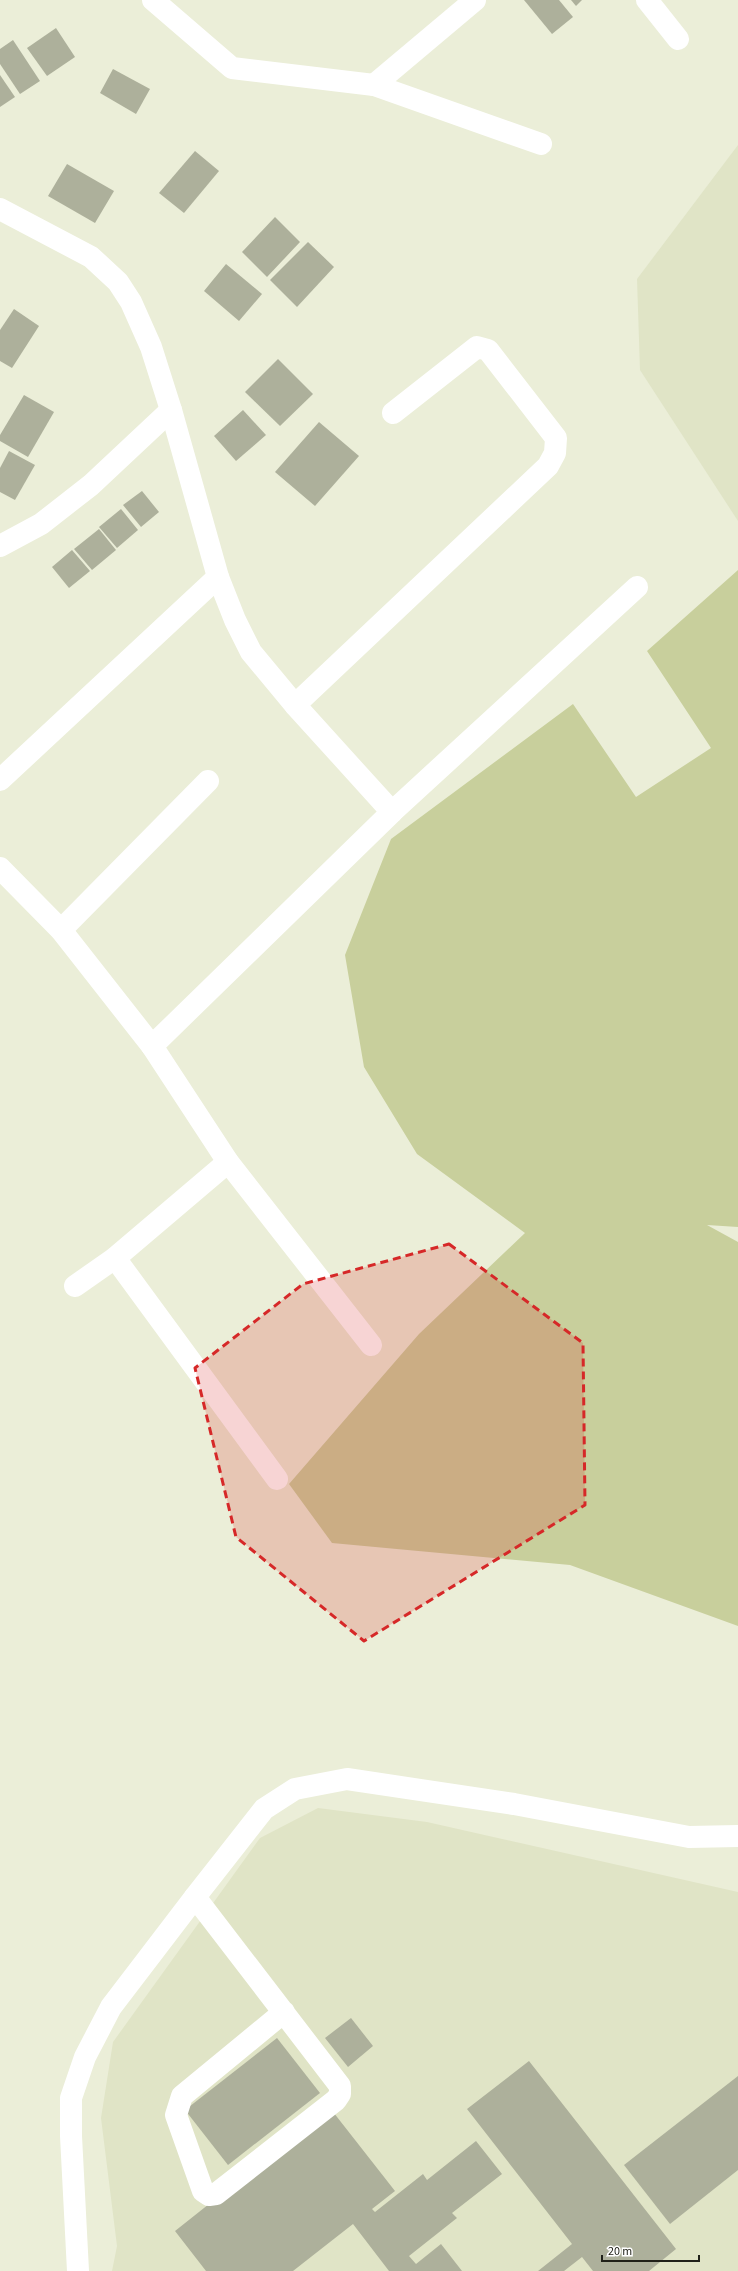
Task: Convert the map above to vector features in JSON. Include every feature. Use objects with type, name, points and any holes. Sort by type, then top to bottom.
[{"type":"street","points":[[153,0],[232,68],[374,85],[540,144]]},
{"type":"street","points":[[374,85],[474,0]]},
{"type":"street","points":[[647,0],[678,39]]},
{"type":"street","points":[[0,209],[92,257],[118,282],[131,302],[151,347],[171,410],[218,577],[235,620],[251,652],[295,705],[392,812]]},
{"type":"street","points":[[295,705],[548,466],[555,452],[556,438],[488,350],[477,346],[393,412]]},
{"type":"street","points":[[0,546],[41,524],[60,510],[91,485],[171,410]]},
{"type":"street","points":[[0,780],[218,577]]},
{"type":"street","points":[[152,1046],[392,812],[637,587]]},
{"type":"street","points":[[62,930],[208,781]]},
{"type":"street","points":[[0,868],[62,930],[152,1046],[228,1162],[371,1345]]},
{"type":"street","points":[[75,1286],[115,1258],[228,1162]]},
{"type":"street","points":[[115,1258],[277,1479]]},
{"type":"street","points":[[78,2271],[71,2136],[71,2098],[85,2057],[111,2007],[264,1809],[295,1789],[347,1779],[514,1804],[688,1837],[738,1836]]},
{"type":"street","points":[[195,1897],[284,2012],[340,2086],[340,2094],[336,2100],[216,2194],[209,2195],[203,2191],[176,2115],[178,2104],[182,2096],[284,2012]]},
{"type":"highlighted area","points":[[449,1244],[583,1343],[585,1505],[364,1641],[236,1537],[195,1368],[303,1284]]},
{"type":"shaded area","points":[[738,145],[738,521],[640,370],[637,279]]},
{"type":"shaded area","points":[[318,1808],[427,1822],[738,1892],[738,2271],[112,2271],[117,2246],[101,2118],[113,2042],[260,1838]]},
{"type":"green space","points":[[738,570],[738,1227],[707,1225],[738,1242],[738,1626],[570,1565],[332,1543],[289,1484],[419,1334],[525,1233],[417,1154],[364,1067],[345,955],[391,839],[573,704],[636,797],[711,748],[647,651]]},
{"type":"building","points":[[524,0],[559,0],[573,17],[552,34]]},
{"type":"building","points":[[571,0],[582,0],[576,6]]},
{"type":"building","points":[[56,28],[75,57],[47,76],[27,48]]},
{"type":"building","points":[[13,40],[40,81],[20,94],[0,64],[0,49]]},
{"type":"building","points":[[113,69],[150,89],[136,114],[100,93]]},
{"type":"building","points":[[0,75],[15,97],[0,107]]},
{"type":"building","points":[[195,151],[219,171],[184,213],[159,193]]},
{"type":"building","points":[[67,164],[114,191],[95,223],[48,196]]},
{"type":"building","points":[[275,217],[300,242],[267,277],[242,252]]},
{"type":"building","points":[[308,242],[334,267],[297,307],[270,280]]},
{"type":"building","points":[[226,264],[262,294],[239,321],[204,291]]},
{"type":"building","points":[[14,309],[39,326],[12,368],[0,361],[0,330]]},
{"type":"building","points":[[278,359],[313,394],[280,426],[245,392]]},
{"type":"building","points":[[24,395],[54,412],[28,457],[0,441],[0,435]]},
{"type":"building","points":[[243,410],[266,435],[236,461],[214,436]]},
{"type":"building","points":[[319,422],[359,456],[315,506],[275,472]]},
{"type":"building","points":[[9,451],[35,465],[15,500],[0,492],[0,468]]},
{"type":"building","points":[[142,491],[159,512],[141,527],[123,505]]},
{"type":"building","points":[[121,509],[138,530],[117,548],[99,527]]},
{"type":"building","points":[[99,529],[116,550],[92,570],[74,549]]},
{"type":"building","points":[[72,550],[90,571],[69,588],[52,567]]},
{"type":"building","points":[[351,2018],[373,2046],[348,2067],[325,2038]]},
{"type":"building","points":[[277,2038],[320,2093],[228,2165],[185,2110]]},
{"type":"building","points":[[529,2061],[676,2249],[649,2271],[593,2271],[582,2257],[564,2271],[538,2271],[572,2244],[467,2109]]},
{"type":"building","points":[[738,2076],[738,2170],[670,2224],[624,2165]]},
{"type":"building","points":[[330,2108],[395,2191],[372,2209],[375,2212],[423,2174],[427,2180],[476,2141],[502,2174],[452,2213],[457,2218],[409,2256],[416,2264],[441,2244],[462,2271],[389,2271],[353,2224],[293,2271],[206,2271],[175,2231]]}]
